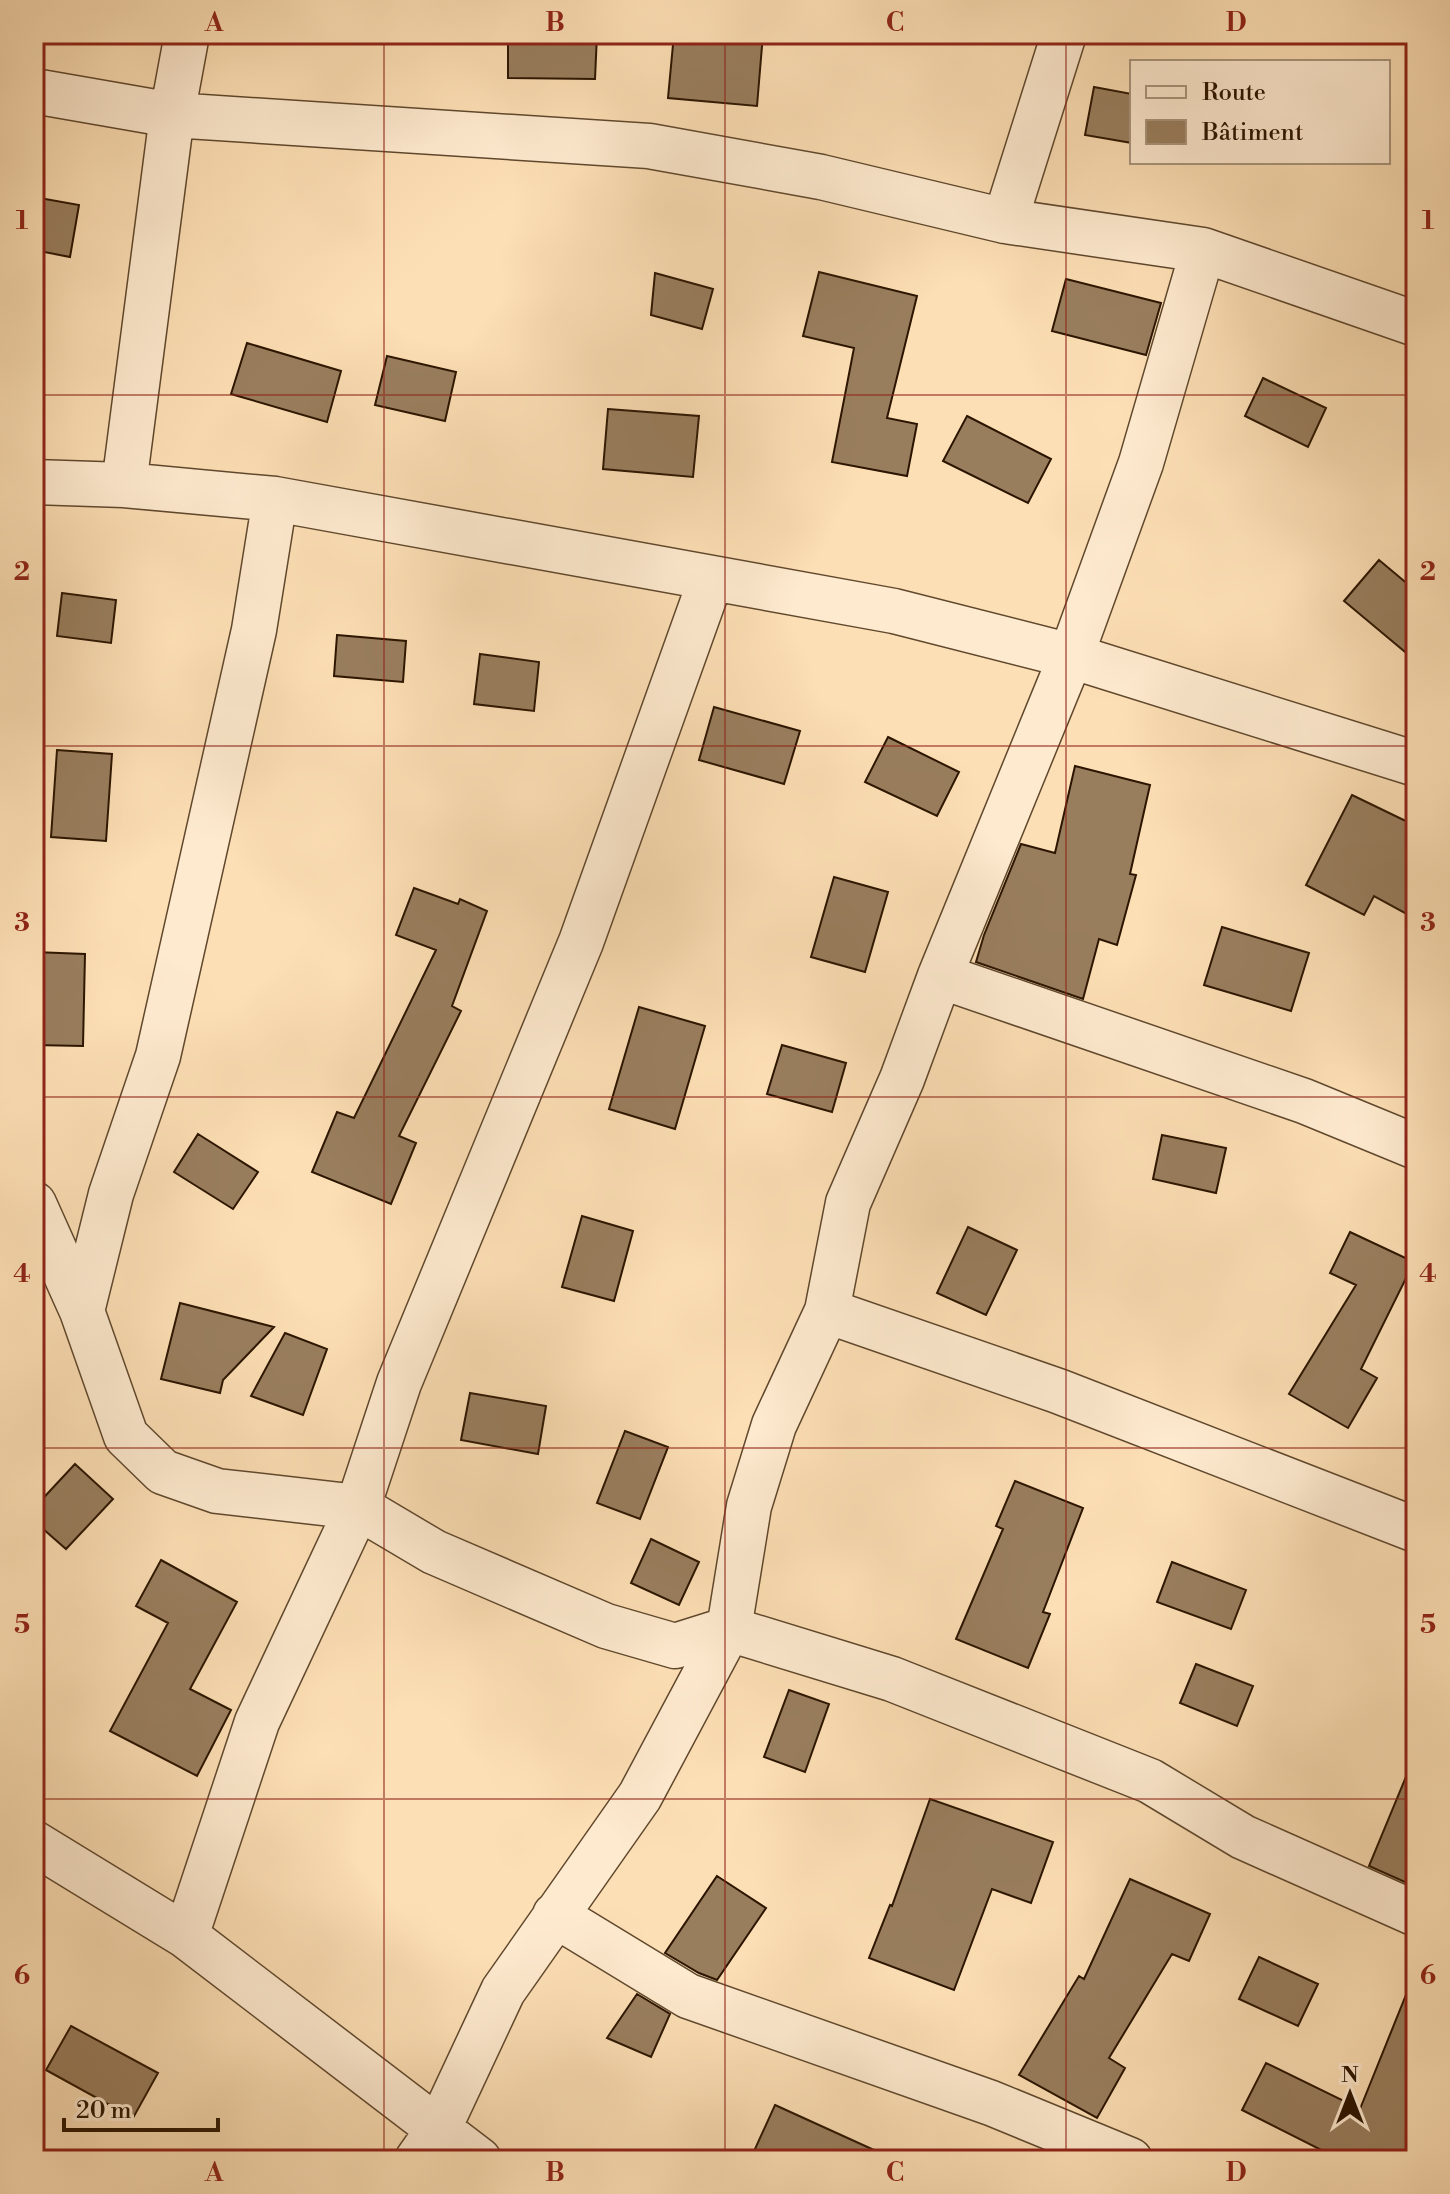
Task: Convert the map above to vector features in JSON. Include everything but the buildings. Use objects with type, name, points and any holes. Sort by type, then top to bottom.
[{"type":"street","points":[[124,485],[172,115],[187,34]]},
{"type":"street","points":[[1005,221],[1064,34]]},
{"type":"street","points":[[34,91],[172,115],[649,146],[821,177],[1005,221],[1203,250],[1416,324]]},
{"type":"street","points":[[427,2145],[503,1991],[640,1796],[729,1629],[749,1506],[774,1425],[827,1311],[848,1203],[902,1079],[940,976],[1071,656],[1141,463],[1203,250]]},
{"type":"street","points":[[34,482],[124,485],[275,499],[894,611],[1071,656],[1416,764]]},
{"type":"street","points":[[82,1311],[111,1194],[158,1056],[254,630],[275,499]]},
{"type":"street","points":[[186,1936],[257,1722],[358,1507],[399,1383],[581,942],[711,579]]},
{"type":"street","points":[[940,976],[1304,1101],[1416,1147]]},
{"type":"street","points":[[34,1204],[82,1311],[126,1436],[163,1472],[217,1491],[358,1507],[434,1552],[606,1626],[675,1646],[729,1629],[892,1679],[1150,1781],[1243,1837],[1416,1914]]},
{"type":"street","points":[[827,1311],[1058,1391],[1416,1530]]},
{"type":"street","points":[[34,1843],[186,1936],[427,2145],[479,2160]]},
{"type":"street","points":[[555,1915],[688,1996],[991,2103],[1130,2160]]}]
